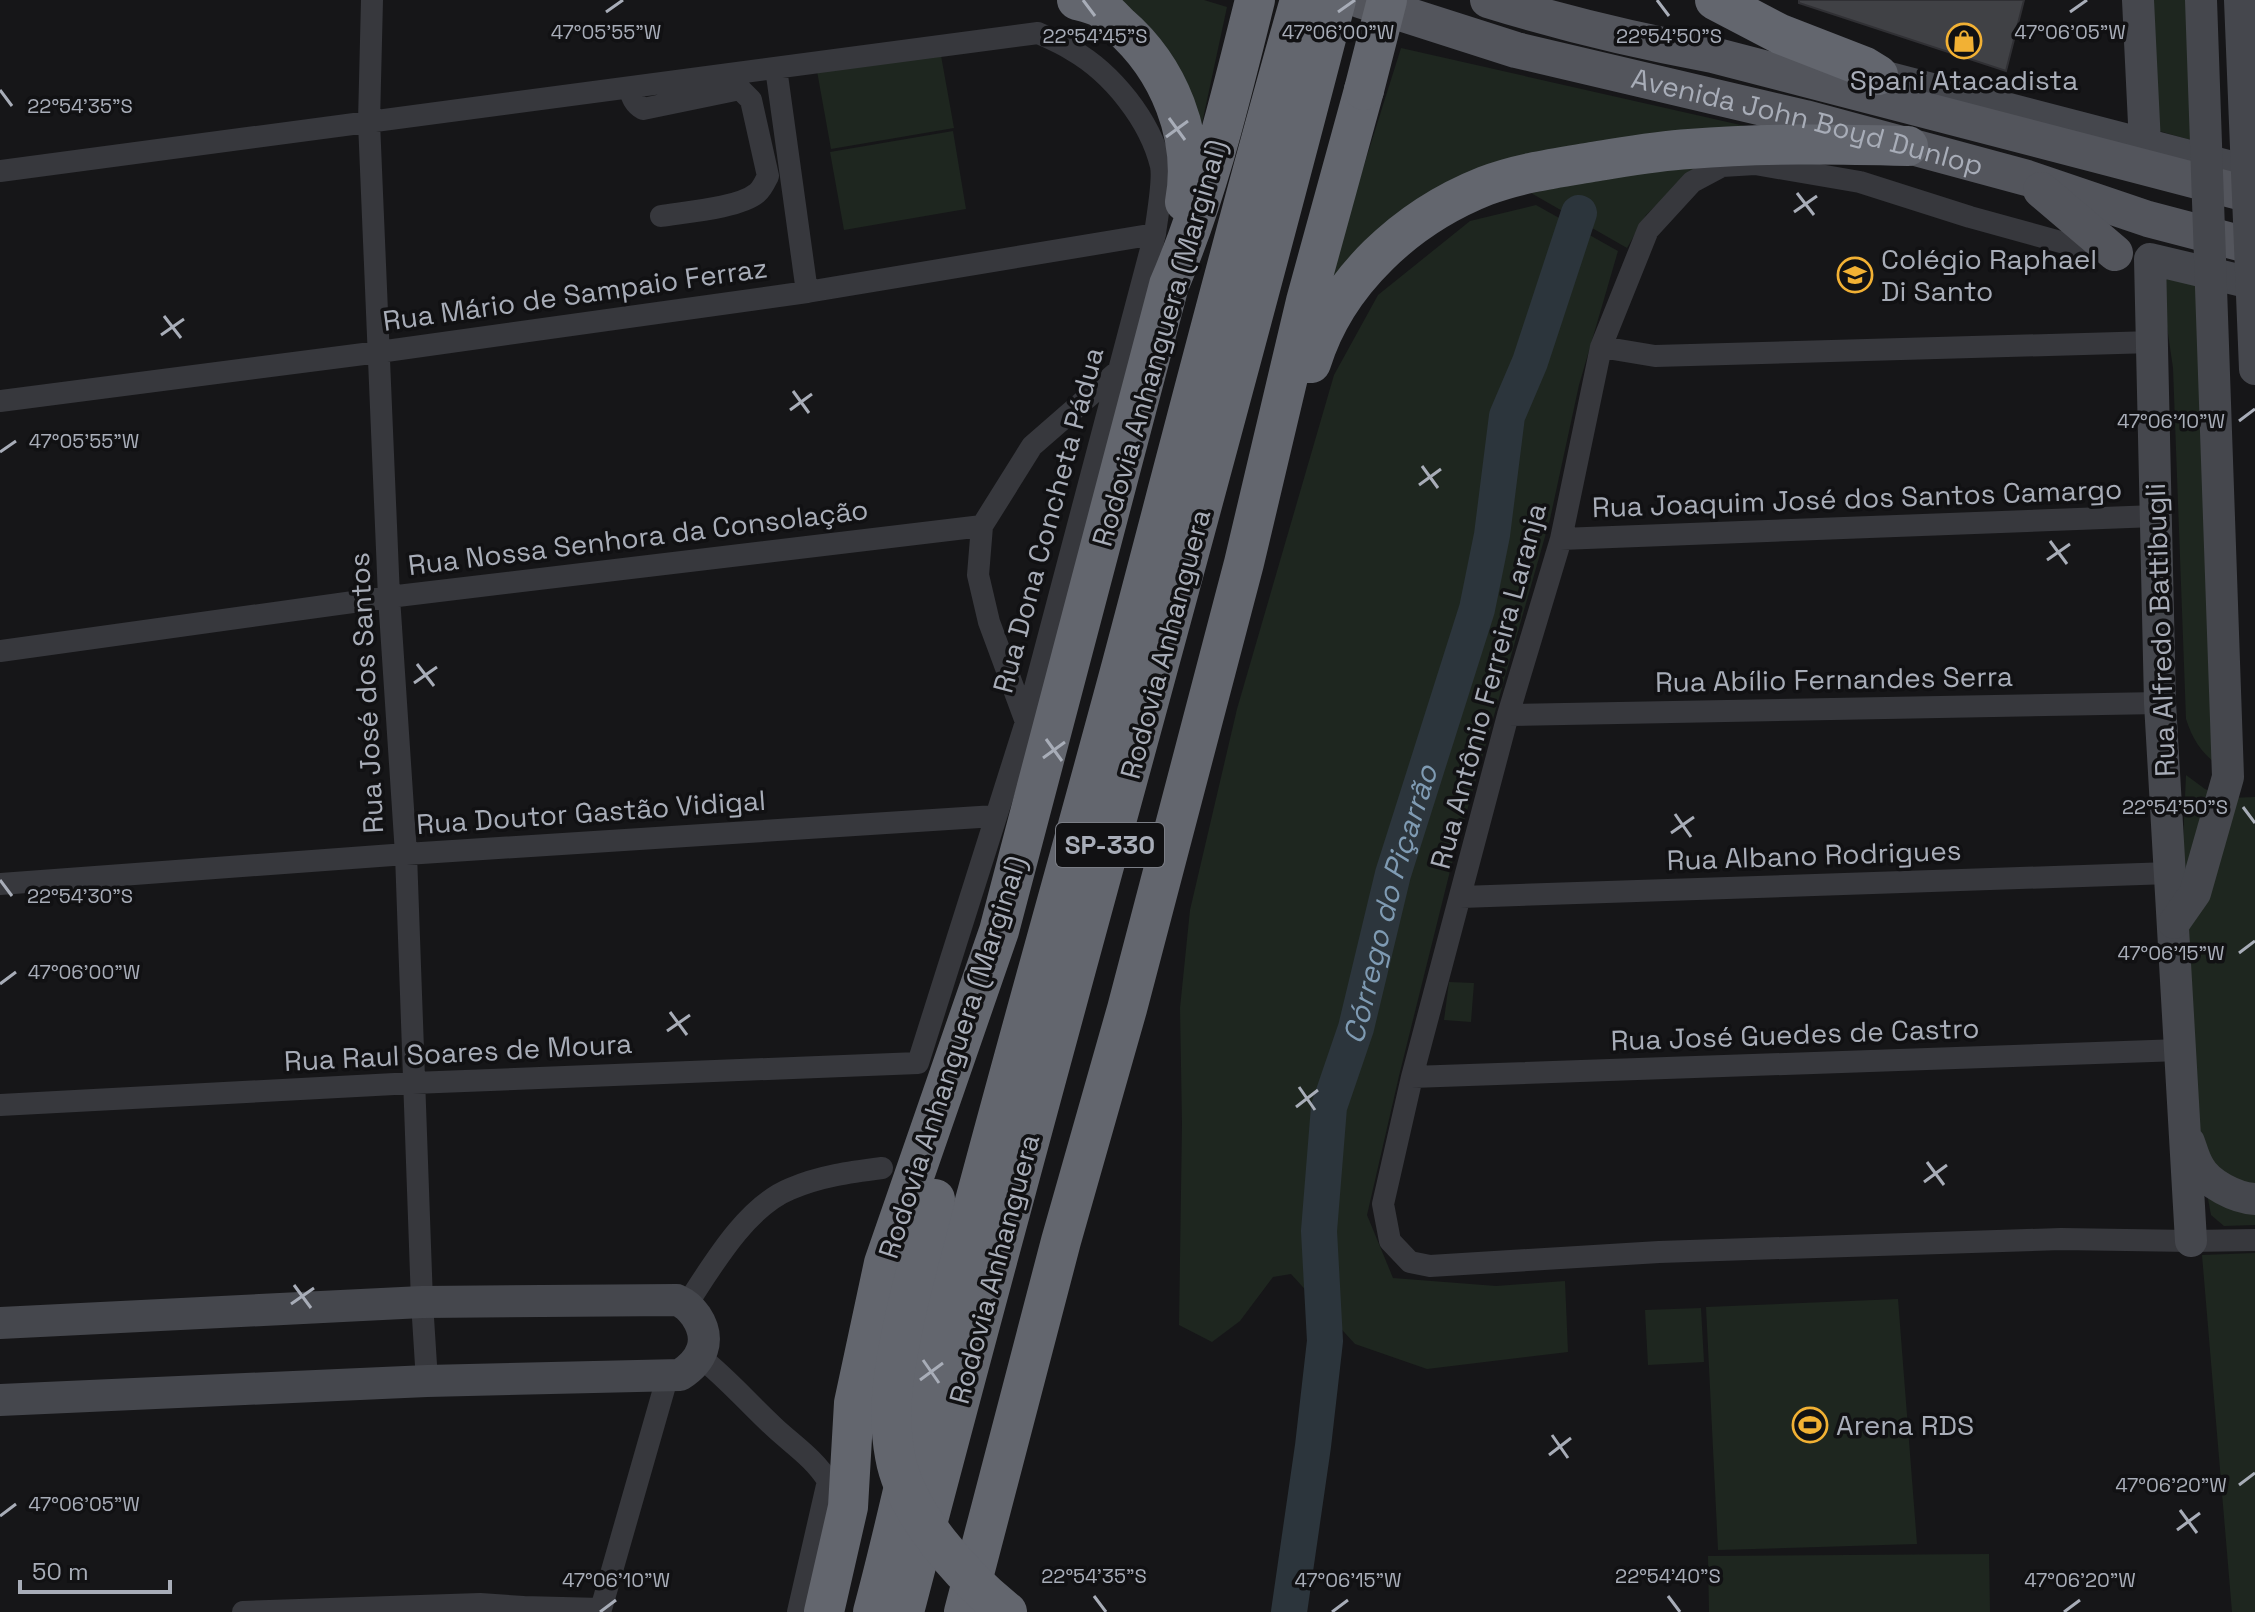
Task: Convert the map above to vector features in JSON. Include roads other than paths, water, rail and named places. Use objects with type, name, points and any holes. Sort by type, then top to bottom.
[{"type":"highway","points":[[1077,0],[1100,7],[1129,33],[1158,70],[1179,114],[1186,145],[1188,180],[1169,285]]},
{"type":"highway","name":"Rodovia Anhanguera (Marginal)","points":[[824,1612],[848,1507],[854,1403],[884,1263],[999,931],[1169,285],[1191,233],[1255,0]]},
{"type":"highway","name":"Rodovia Anhanguera","points":[[873,1612],[961,1255],[1300,0]]},
{"type":"highway","name":"Rodovia Anhanguera","points":[[904,1612],[1044,1082],[1170,629],[1336,0]]},
{"type":"highway","points":[[967,1606],[1061,1241],[1127,1009],[1244,563],[1306,301],[1387,0]]},
{"type":"highway","points":[[1715,0],[1780,34],[1878,75]]},
{"type":"highway","points":[[1244,563],[1262,524],[1314,353],[1336,306],[1354,280],[1382,252],[1435,211],[1469,193],[1515,176],[1620,157],[1742,145],[1908,146]]},
{"type":"highway","points":[[999,931],[974,1061],[917,1267],[895,1363],[891,1395],[895,1457],[901,1479],[927,1529],[1007,1612]]},
{"type":"main road","name":"Avenida John Boyd Dunlop","points":[[1360,0],[1516,50],[1805,118],[2027,178],[2148,219],[2255,247]]},
{"type":"main road","name":"Avenida John Boyd Dunlop","points":[[1488,0],[1562,22],[1713,55],[2255,196]]},
{"type":"main road","points":[[1713,55],[1791,62],[1878,75]]},
{"type":"main road","points":[[2027,178],[2115,253]]},
{"type":"street","name":"Rua José dos Santos","points":[[372,0],[369,122],[389,597],[406,854],[427,1381]]},
{"type":"street","points":[[2138,0],[2145,144]]},
{"type":"street","points":[[2174,923],[2195,893],[2228,777],[2201,0]]},
{"type":"street","points":[[2240,0],[2255,369]]},
{"type":"street","name":"Rua Dona Concheta Pádua","points":[[776,68],[1038,33],[1074,51],[1103,74],[1129,102],[1148,132],[1162,168],[1155,234],[1026,722],[918,1063]]},
{"type":"street","points":[[0,171],[776,68],[807,292]]},
{"type":"street","points":[[1878,75],[2255,173]]},
{"type":"street","points":[[629,88],[632,98],[643,109],[740,89],[751,100],[768,176],[757,194],[740,203],[661,216]]},
{"type":"street","name":"Rua Antônio Ferreira Laranja","points":[[2150,259],[2068,244],[1860,182],[1755,164],[1722,166],[1692,182],[1648,230],[1601,347],[1561,539],[1508,715],[1412,1077],[1383,1204],[1390,1241],[1410,1262],[1430,1266],[1659,1252],[2061,1239],[2191,1241]]},
{"type":"street","name":"Rua Mário de Sampaio Ferraz","points":[[0,401],[807,292],[1155,234]]},
{"type":"street","points":[[2150,259],[2255,284]]},
{"type":"street","name":"Rua Alfredo Battibugli","points":[[2150,259],[2160,703],[2191,1241]]},
{"type":"street","points":[[1601,347],[1655,356],[2153,342]]},
{"type":"street","points":[[1026,722],[986,611],[978,575],[982,526],[1032,446],[1118,371]]},
{"type":"street","name":"Rua Joaquim José dos Santos Camargo","points":[[1561,539],[2155,516]]},
{"type":"street","name":"Rua Nossa Senhora da Consolação","points":[[0,651],[389,597],[982,526]]},
{"type":"street","name":"Rua Abílio Fernandes Serra","points":[[1508,715],[2160,703]]},
{"type":"street","name":"Rua Doutor Gastão Vidigal","points":[[0,884],[995,816]]},
{"type":"street","name":"Rua Albano Rodrigues","points":[[1461,897],[2170,873]]},
{"type":"street","name":"Rua José Guedes de Castro","points":[[1412,1077],[2180,1050]]},
{"type":"street","name":"Rua Raul Soares de Moura","points":[[0,1105],[413,1083],[918,1063]]},
{"type":"street","points":[[2183,1115],[2199,1169],[2222,1188],[2255,1199]]},
{"type":"street","points":[[687,1304],[731,1241],[771,1200],[789,1189],[837,1174],[882,1168]]},
{"type":"street","points":[[2191,1241],[2255,1240]]},
{"type":"street","points":[[0,1323],[422,1302],[677,1300],[687,1304],[703,1330],[705,1340],[693,1367],[680,1375],[427,1381],[0,1400]]},
{"type":"street","points":[[700,1357],[828,1481],[798,1612]]},
{"type":"street","points":[[243,1612],[480,1604],[522,1610],[601,1611],[668,1375]]},
{"type":"waterway","name":"Córrego do Piçarrão","points":[[1289,1612],[1325,1341],[1319,1231],[1329,1107],[1356,1028],[1393,874],[1477,609],[1492,535],[1507,416],[1530,362],[1579,213]]},
{"type":"place","name":"Spani Atacadista","points":[[1964,41]]},
{"type":"place","name":"Colégio Raphael Di Santo","points":[[1855,275]]},
{"type":"place","name":"Arena RDS","points":[[1810,1425]]}]
